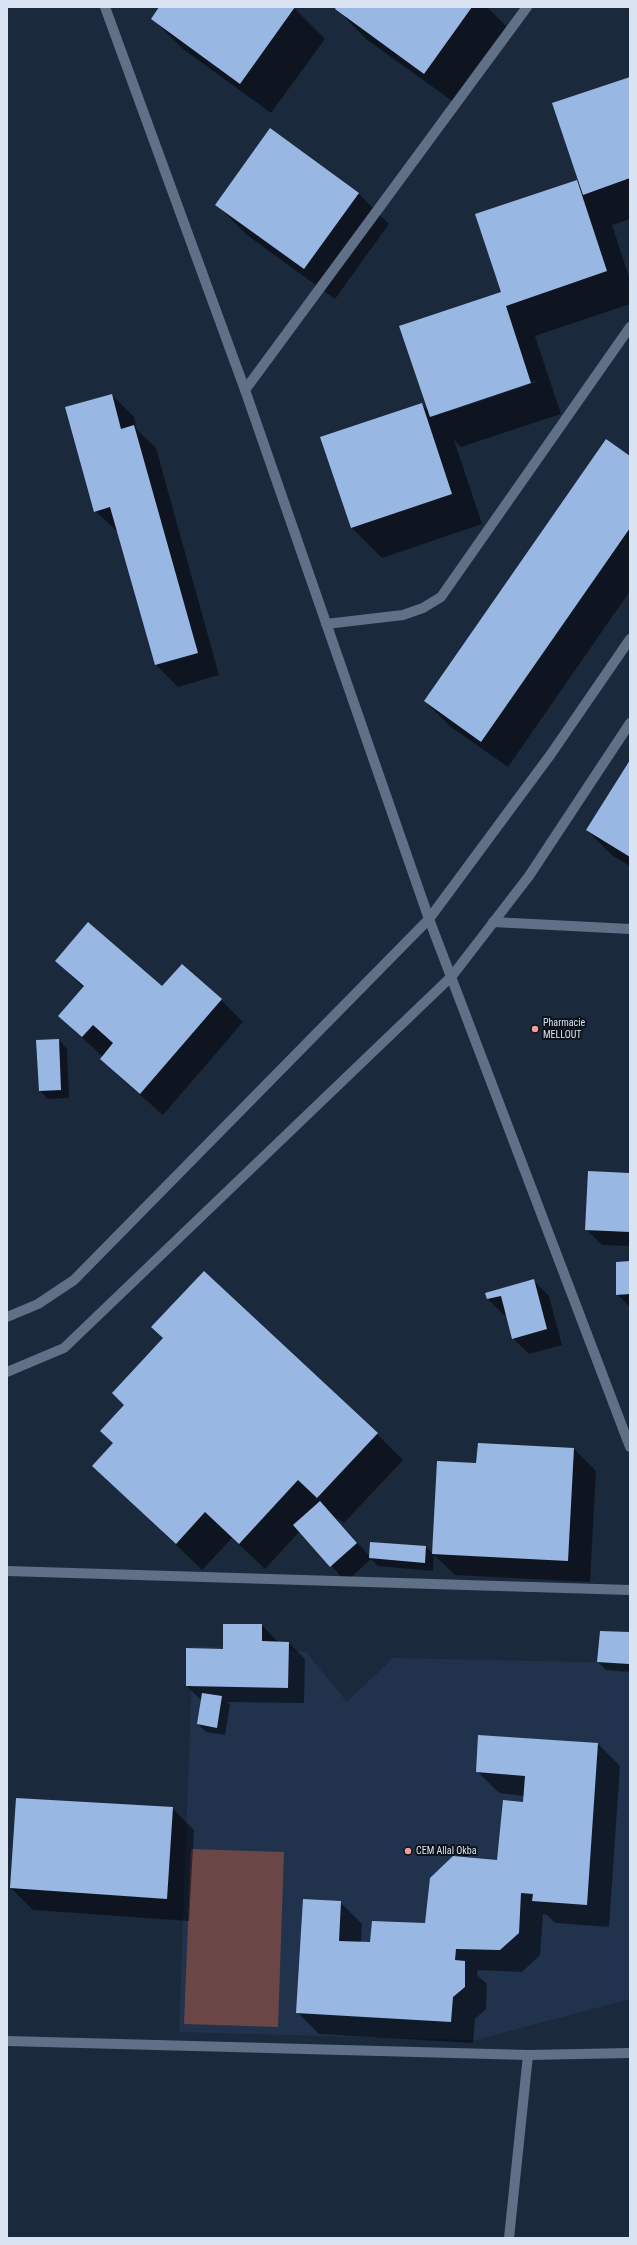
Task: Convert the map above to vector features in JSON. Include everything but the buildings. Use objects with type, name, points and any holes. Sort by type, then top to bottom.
[{"type":"street","points":[[105,7],[244,390],[429,919],[452,976],[630,1447]]},
{"type":"street","points":[[244,390],[527,7]]},
{"type":"street","points":[[326,624],[403,615],[423,608],[441,597],[630,327]]},
{"type":"street","points":[[7,1317],[38,1304],[74,1280],[429,919],[551,754],[630,639]]},
{"type":"street","points":[[7,1372],[64,1348],[452,976],[529,876],[630,723]]},
{"type":"street","points":[[493,922],[630,929]]},
{"type":"street","points":[[7,1571],[630,1590]]},
{"type":"street","points":[[7,2041],[528,2055],[630,2053]]},
{"type":"street","points":[[509,2238],[528,2055]]},
{"type":"shaded area","name":"CEM Allal Okba","points":[[193,1646],[306,1652],[347,1702],[393,1658],[630,1663],[630,1999],[476,2040],[179,2032]]},
{"type":"shaded area","points":[[191,1849],[284,1852],[278,2027],[184,2024]]},
{"type":"place","name":"Pharmacie MELLOUT","points":[[535,1029]]},
{"type":"place","name":"CEM Allal Okba","points":[[408,1851]]}]
